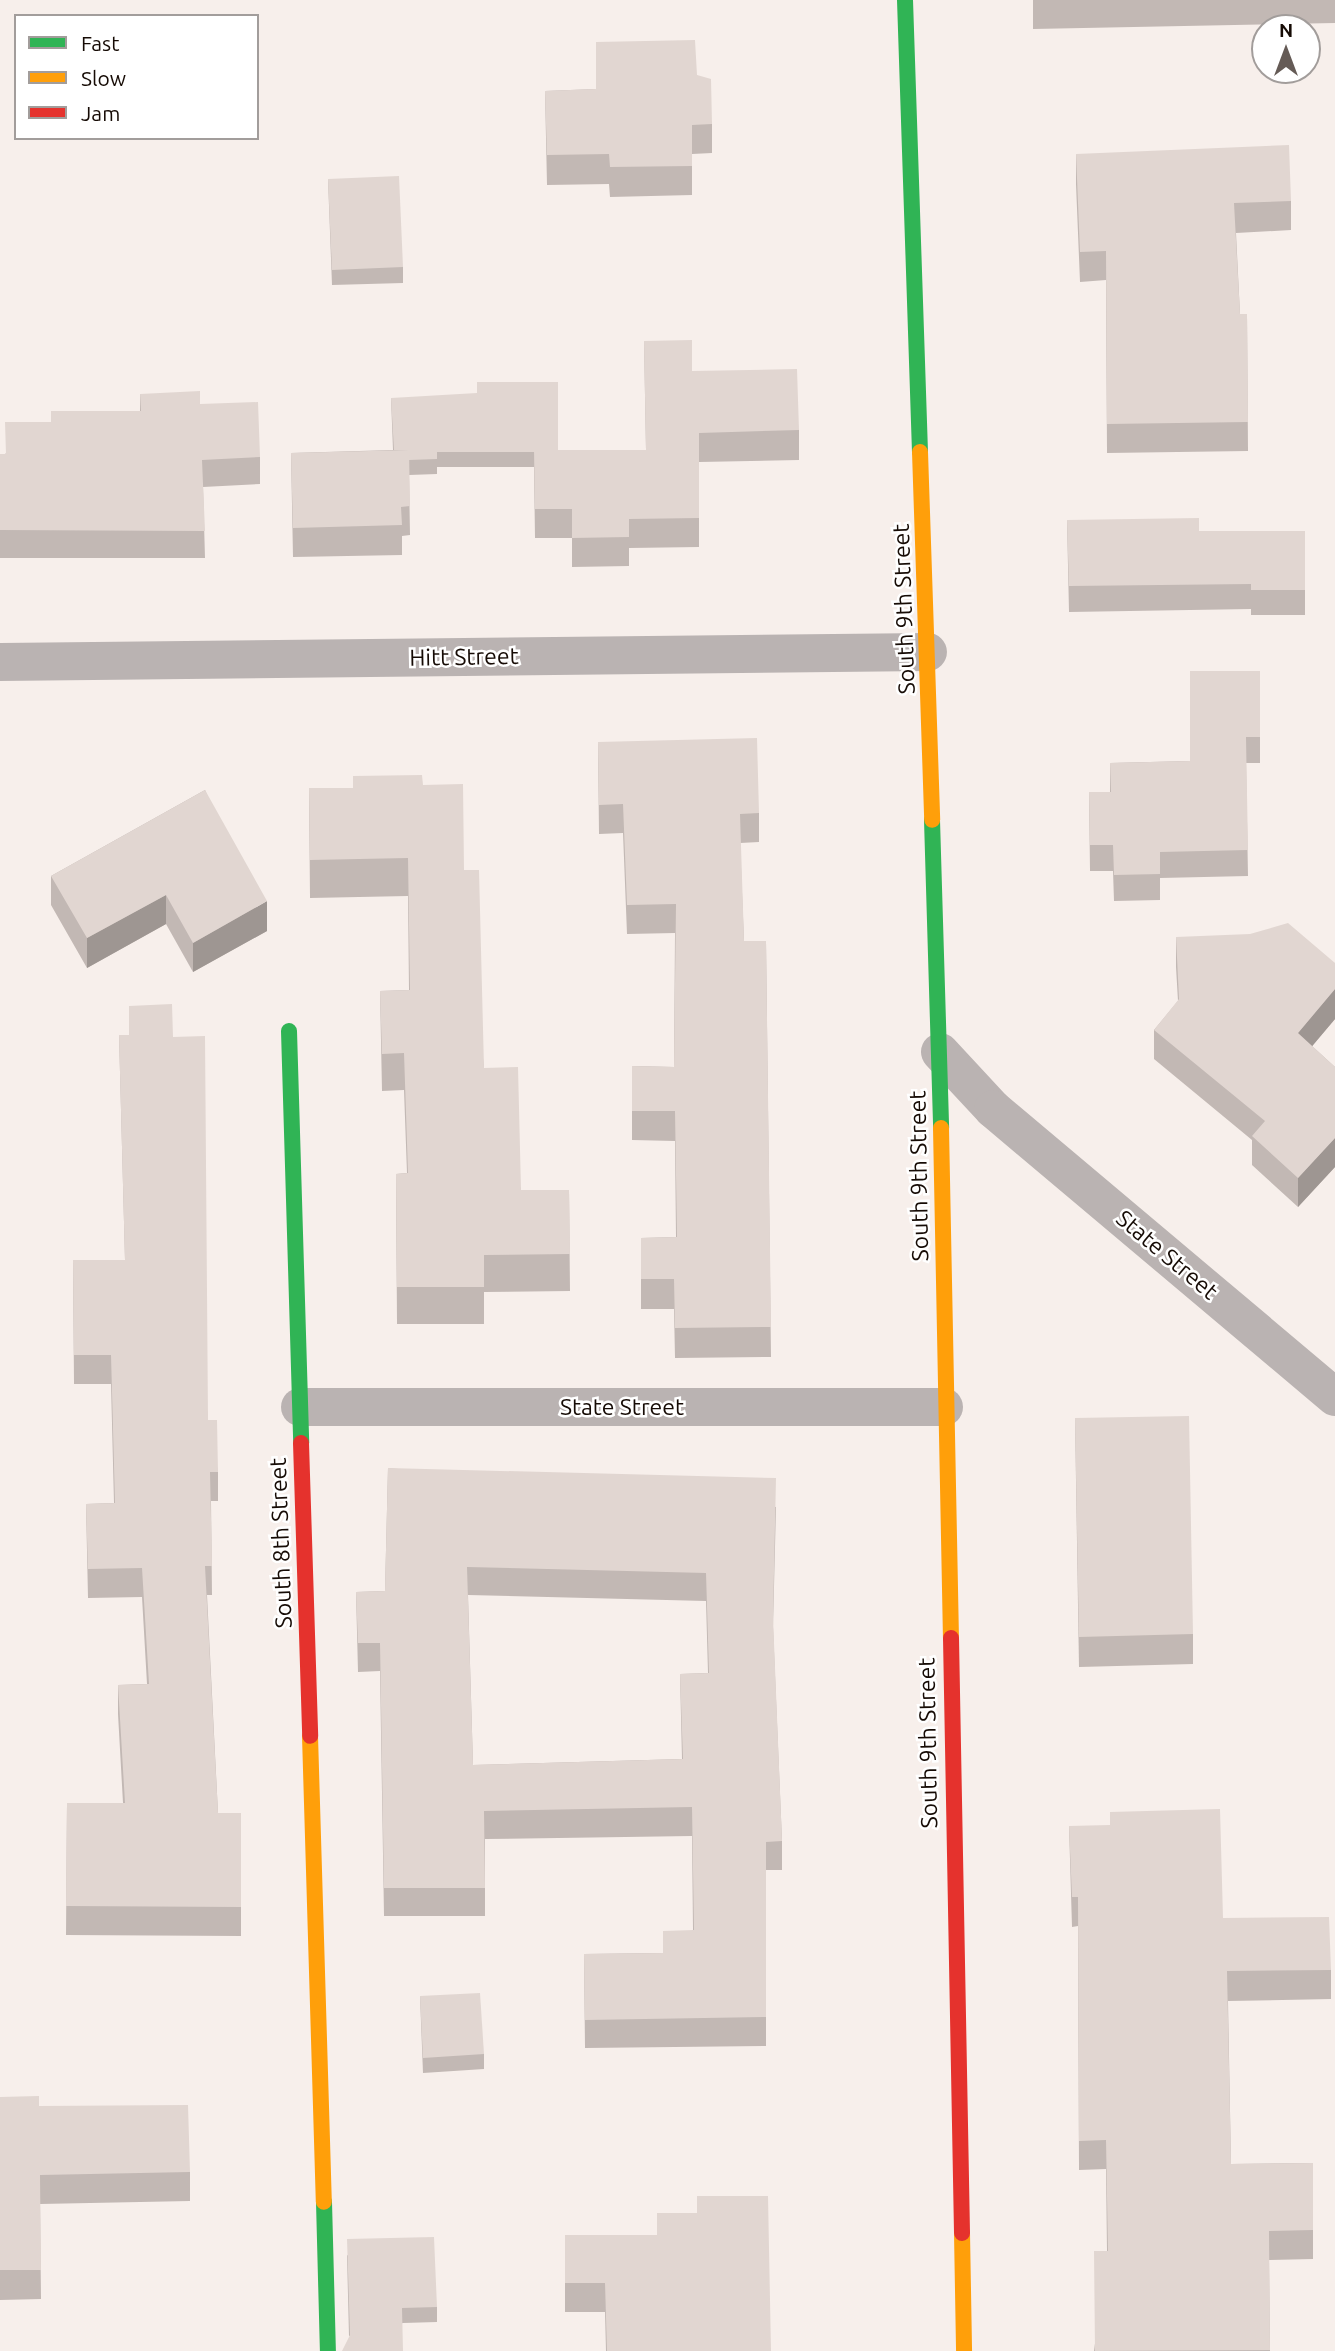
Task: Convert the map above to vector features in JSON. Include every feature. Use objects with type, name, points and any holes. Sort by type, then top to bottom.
[{"type":"street","name":"South 9th Street","points":[[905,0],[940,1052],[944,1407],[964,2351]]},
{"type":"street","name":"Hitt Street","points":[[0,662],[928,652]]},
{"type":"street","name":"South 8th Street","points":[[289,1031],[328,2351]]},
{"type":"street","name":"State Street","points":[[940,1052],[993,1109],[1335,1397]]},
{"type":"street","name":"State Street","points":[[300,1407],[944,1407]]},
{"type":"building","points":[[695,40],[697,75],[711,79],[712,124],[692,125],[692,166],[610,167],[609,154],[547,155],[545,91],[596,89],[596,42]]},
{"type":"building","points":[[1289,145],[1291,201],[1234,203],[1240,314],[1247,314],[1248,422],[1107,424],[1106,251],[1080,252],[1076,154]]},
{"type":"building","points":[[399,176],[403,267],[332,270],[328,179]]},
{"type":"building","points":[[692,340],[692,371],[797,369],[799,430],[699,433],[699,518],[629,519],[629,537],[572,538],[572,509],[535,509],[534,450],[646,450],[644,341]]},
{"type":"building","points":[[477,382],[558,382],[558,450],[437,452],[437,459],[409,460],[409,450],[394,450],[391,398],[477,393]]},
{"type":"building","points":[[200,391],[200,404],[258,402],[260,457],[202,460],[205,531],[0,530],[0,454],[6,454],[5,422],[51,422],[51,411],[141,411],[140,394]]},
{"type":"building","points":[[409,450],[410,506],[401,507],[402,525],[293,528],[291,453]]},
{"type":"building","points":[[1199,518],[1199,531],[1305,531],[1305,590],[1251,590],[1251,584],[1069,586],[1067,520]]},
{"type":"building","points":[[1190,671],[1260,671],[1260,737],[1246,737],[1248,850],[1160,852],[1160,874],[1114,875],[1113,845],[1090,845],[1089,792],[1111,792],[1110,763],[1190,761]]},
{"type":"building","points":[[757,738],[759,813],[740,814],[744,941],[766,941],[771,1327],[675,1328],[674,1279],[641,1279],[641,1238],[677,1237],[675,1111],[632,1111],[632,1066],[674,1067],[676,904],[627,905],[623,804],[599,805],[598,742]]},
{"type":"building","points":[[422,775],[423,785],[463,784],[464,870],[479,870],[484,1068],[518,1067],[521,1190],[569,1190],[570,1254],[484,1255],[484,1287],[397,1287],[396,1174],[408,1173],[404,1053],[382,1054],[380,991],[410,990],[408,858],[310,860],[309,788],[353,788],[353,776]]},
{"type":"building","points":[[205,790],[267,901],[193,943],[166,895],[87,938],[51,876]]},
{"type":"building","points":[[1288,923],[1335,963],[1335,989],[1298,1033],[1335,1067],[1335,1138],[1298,1178],[1252,1136],[1265,1121],[1154,1030],[1179,999],[1176,937],[1250,934]]},
{"type":"building","points":[[172,1004],[173,1037],[205,1036],[208,1420],[217,1420],[218,1472],[210,1472],[212,1566],[205,1566],[218,1813],[241,1813],[241,1907],[66,1906],[67,1803],[125,1803],[118,1685],[149,1684],[142,1568],[88,1569],[86,1504],[115,1503],[111,1355],[74,1355],[73,1260],[125,1260],[119,1035],[129,1035],[129,1006]]},
{"type":"building","points":[[1189,1416],[1193,1634],[1079,1637],[1075,1418]]},
{"type":"building","points":[[388,1468],[776,1478],[773,1618],[782,1841],[766,1842],[766,2017],[585,2020],[584,1954],[663,1953],[663,1931],[694,1930],[692,1807],[484,1811],[485,1888],[384,1888],[380,1643],[358,1643],[356,1592],[385,1591]],"holes":[[[467,1567],[706,1573],[709,1673],[680,1674],[683,1759],[473,1765]]]},
{"type":"building","points":[[1220,1809],[1223,1918],[1329,1917],[1331,1970],[1227,1971],[1231,2164],[1313,2163],[1313,2230],[1269,2231],[1270,2350],[1095,2351],[1094,2251],[1108,2251],[1106,2140],[1079,2141],[1078,1897],[1072,1897],[1069,1826],[1110,1825],[1110,1812]]},
{"type":"building","points":[[480,1993],[484,2054],[423,2058],[420,1996]]},
{"type":"building","points":[[39,2096],[39,2106],[188,2105],[190,2172],[40,2175],[41,2270],[0,2270],[0,2097]]},
{"type":"building","points":[[697,2196],[768,2196],[771,2351],[607,2351],[605,2283],[565,2283],[565,2235],[657,2235],[657,2213],[697,2213]]},
{"type":"building","points":[[434,2237],[437,2307],[402,2308],[403,2351],[342,2351],[350,2335],[347,2239]]},
{"type":"traffic: fast","points":[[905,0],[920,452]]},
{"type":"traffic: fast","points":[[932,820],[941,1128]]},
{"type":"traffic: fast","points":[[289,1031],[301,1443]]},
{"type":"traffic: fast","points":[[324,2202],[328,2351]]},
{"type":"traffic: slow","points":[[920,452],[932,820]]},
{"type":"traffic: slow","points":[[941,1128],[951,1638]]},
{"type":"traffic: slow","points":[[310,1736],[324,2202]]},
{"type":"traffic: slow","points":[[962,2233],[964,2351]]},
{"type":"traffic: jam","points":[[301,1443],[310,1736]]},
{"type":"traffic: jam","points":[[951,1638],[962,2233]]}]
